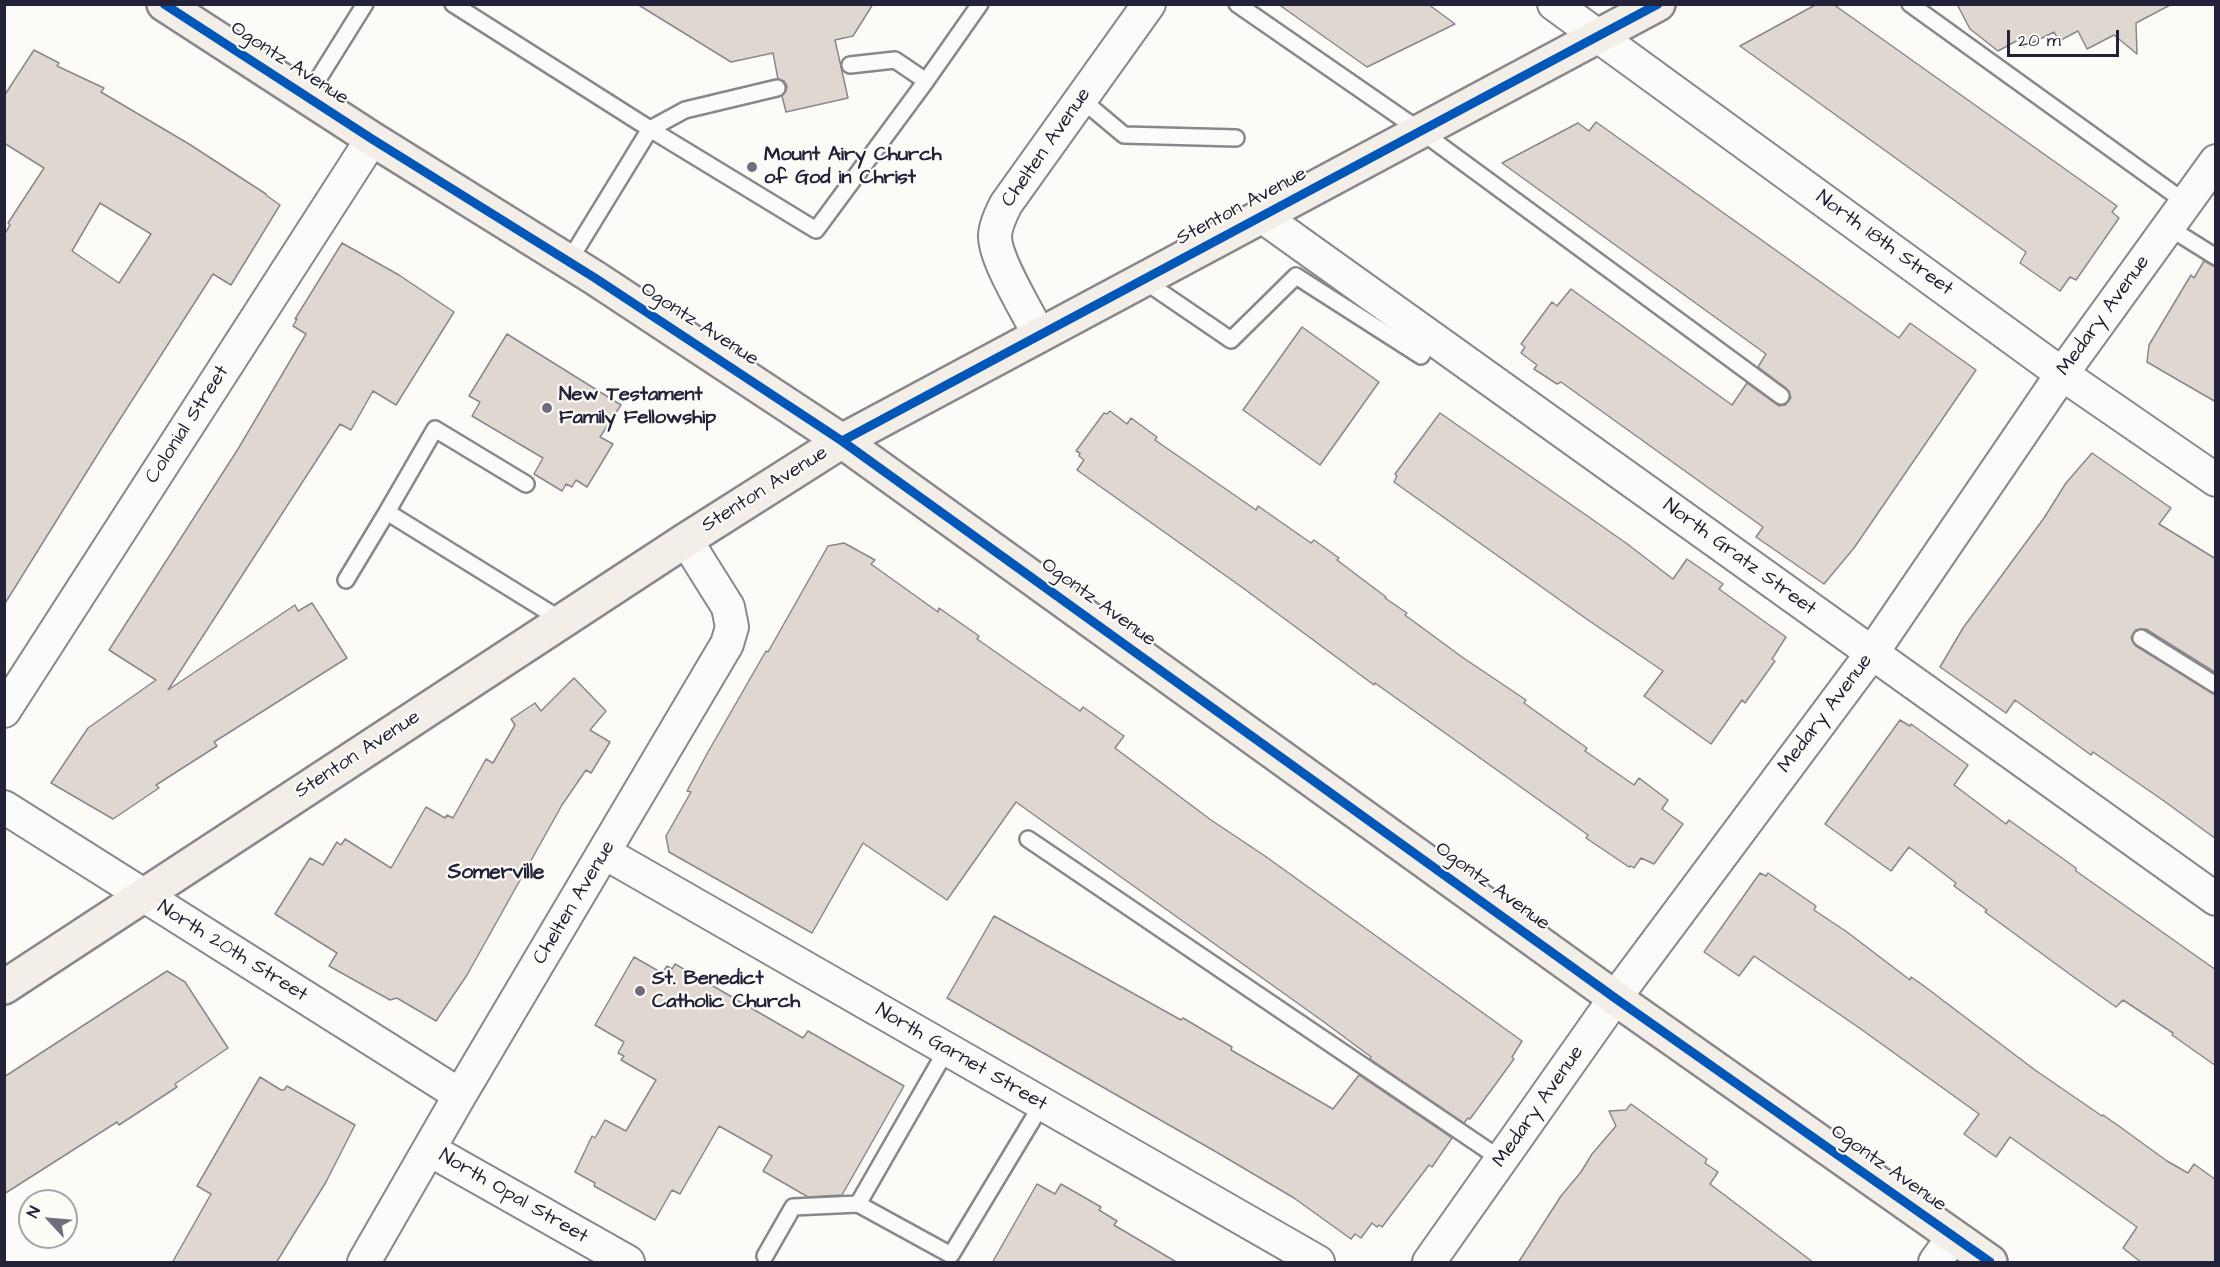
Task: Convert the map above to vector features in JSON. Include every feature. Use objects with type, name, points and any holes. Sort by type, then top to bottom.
[{"type":"main road","name":"Ogontz Avenue","points":[[164,4],[372,139],[569,261],[842,441],[1615,998],[1944,1250],[1990,1263]]},
{"type":"main road","name":"Stenton Avenue","points":[[4,987],[686,540],[842,441],[1658,4]]},
{"type":"street","name":"Chelten Avenue","points":[[1040,334],[998,255],[995,237],[998,220],[1006,204],[1149,4]]},
{"type":"street","name":"North 18th Street","points":[[1554,4],[2062,374],[2216,480]]},
{"type":"street","name":"Colonial Street","points":[[4,711],[372,139]]},
{"type":"street","name":"Medary Avenue","points":[[1429,1263],[1615,998],[1872,653],[2062,374],[2216,161]]},
{"type":"street","name":"North Gratz Street","points":[[1263,217],[2216,899]]},
{"type":"street","name":"Chelten Avenue","points":[[364,1263],[460,1095],[727,644],[732,627],[728,607],[686,540]]},
{"type":"street","name":"North 20th Street","points":[[4,807],[460,1095]]},
{"type":"street","name":"North Garnet Street","points":[[605,853],[1318,1263]]},
{"type":"street","name":"North Opal Street","points":[[430,1150],[628,1263]]},
{"type":"lane","points":[[307,97],[365,4]]},
{"type":"lane","points":[[453,4],[650,129],[816,230],[980,4]]},
{"type":"lane","points":[[1237,4],[1422,132],[1781,396]]},
{"type":"lane","points":[[1910,4],[2186,202]]},
{"type":"lane","points":[[850,65],[895,60],[926,81]]},
{"type":"lane","points":[[569,261],[650,129],[685,110],[777,88]]},
{"type":"lane","points":[[1081,99],[1124,135],[1236,138]]},
{"type":"lane","points":[[2168,227],[2216,257]]},
{"type":"lane","points":[[1143,280],[1231,340],[1296,276],[1421,356],[1431,338]]},
{"type":"lane","points":[[346,580],[435,429],[526,484]]},
{"type":"lane","points":[[387,512],[563,621]]},
{"type":"lane","points":[[2141,638],[2216,685]]},
{"type":"lane","points":[[1028,839],[1502,1160]]},
{"type":"lane","points":[[858,1204],[947,1049]]},
{"type":"lane","points":[[765,1256],[793,1207],[858,1204],[951,1255],[1042,1104]]},
{"type":"building","points":[[637,4],[873,4],[853,36],[835,40],[848,98],[786,112],[782,96],[787,86],[784,81],[778,79],[773,53],[731,62]]},
{"type":"building","points":[[1278,4],[1428,4],[1455,24],[1367,67]]},
{"type":"building","points":[[1817,4],[1833,4],[2117,206],[2112,212],[2119,218],[2076,280],[2070,277],[2060,291],[2020,263],[2026,252],[1740,46]]},
{"type":"building","points":[[1957,4],[2172,4],[2136,23],[2137,54],[2114,35],[2087,49],[2078,31],[2059,41],[2054,32],[2024,47],[2020,39],[1998,51],[1970,29]]},
{"type":"building","points":[[34,50],[59,63],[57,66],[104,88],[101,92],[189,144],[280,205],[231,285],[213,274],[4,605],[4,235],[10,225],[8,223],[44,168],[4,143],[4,96]],"holes":[[[100,203],[151,234],[119,283],[72,251]]]},
{"type":"building","points":[[1596,122],[1899,338],[1910,323],[1976,370],[1854,548],[1824,584],[1756,537],[1763,527],[1561,382],[1557,384],[1534,369],[1537,365],[1521,353],[1525,347],[1521,344],[1552,302],[1557,306],[1571,289],[1732,405],[1747,383],[1779,406],[1785,405],[1791,398],[1787,389],[1758,367],[1766,354],[1502,163],[1578,123],[1589,131]]},
{"type":"building","points":[[342,243],[399,275],[454,312],[396,405],[373,391],[351,430],[340,424],[168,690],[295,605],[298,611],[312,603],[347,658],[214,742],[217,746],[156,785],[159,788],[113,819],[51,783],[88,728],[156,680],[109,650],[238,449],[306,334],[293,326],[297,319],[295,319]]},
{"type":"building","points":[[2204,261],[2216,267],[2216,402],[2147,362],[2149,345],[2191,275],[2194,278]]},
{"type":"building","points":[[1302,327],[1379,382],[1320,465],[1243,410]]},
{"type":"building","points":[[507,334],[621,405],[600,437],[613,444],[587,487],[576,480],[572,487],[566,484],[562,491],[534,474],[543,458],[472,416],[480,402],[469,396]]},
{"type":"building","points":[[1110,411],[1127,424],[1131,418],[1157,437],[1155,440],[1256,510],[1258,506],[1311,543],[1314,540],[1407,613],[1405,615],[1526,700],[1524,703],[1587,748],[1585,751],[1634,785],[1639,778],[1668,800],[1662,809],[1683,824],[1654,864],[1641,858],[1634,868],[1629,867],[1586,838],[1588,835],[1375,683],[1374,685],[1077,470],[1084,460],[1076,451],[1104,413],[1107,414]]},
{"type":"building","points":[[1440,413],[1626,543],[1673,579],[1687,559],[1723,584],[1719,589],[1786,637],[1772,659],[1775,661],[1745,703],[1742,700],[1711,744],[1644,696],[1663,671],[1394,482],[1397,476],[1395,474]]},
{"type":"building","points":[[2092,453],[2171,508],[2159,524],[2216,559],[2216,673],[2146,629],[2136,630],[2131,638],[2136,646],[2216,695],[2216,839],[2093,752],[2091,755],[2015,700],[2006,713],[1940,667],[1963,628],[2044,518],[2066,483]]},
{"type":"building","points":[[844,543],[875,560],[871,564],[938,612],[939,608],[979,636],[977,639],[1080,711],[1083,707],[1124,736],[1115,748],[1211,820],[1265,856],[1522,1041],[1512,1057],[1514,1059],[1470,1119],[1468,1118],[1464,1123],[1370,1059],[1371,1057],[1324,1022],[1016,802],[947,900],[863,843],[812,933],[669,852],[666,836],[691,792],[687,791],[708,752],[828,546]]},
{"type":"building","points":[[574,678],[606,711],[590,730],[610,742],[591,773],[586,770],[562,805],[467,975],[436,1021],[397,998],[390,1000],[329,966],[337,953],[275,914],[310,858],[323,865],[337,842],[341,845],[345,839],[391,868],[426,807],[445,818],[447,815],[453,818],[486,759],[493,763],[515,725],[511,719],[535,703],[541,711]]},
{"type":"building","points":[[1900,720],[1910,726],[1911,724],[1968,765],[1954,785],[2006,824],[2009,820],[2076,868],[2076,871],[2216,970],[2216,1066],[2172,1035],[2173,1033],[2123,1000],[2116,1007],[2075,978],[1985,912],[1987,910],[1954,886],[1956,883],[1909,847],[1891,871],[1825,824]]},
{"type":"building","points":[[1760,873],[1766,876],[1768,873],[1816,906],[1814,910],[1910,980],[1911,977],[2035,1070],[2167,1161],[2188,1173],[2194,1164],[2216,1180],[2216,1263],[2142,1263],[2123,1248],[2137,1227],[2010,1137],[1996,1157],[1964,1134],[1979,1114],[1858,1027],[1754,956],[1739,976],[1704,952]]},
{"type":"building","points":[[994,916],[1181,1020],[1183,1018],[1232,1047],[1231,1050],[1333,1109],[1359,1075],[1452,1138],[1432,1167],[1429,1165],[1382,1227],[1379,1225],[1377,1227],[1372,1223],[1361,1238],[1355,1234],[1351,1239],[1294,1198],[947,998]]},
{"type":"building","points":[[634,957],[662,973],[667,966],[672,969],[675,964],[803,1038],[808,1031],[904,1086],[842,1195],[808,1197],[763,1171],[772,1156],[719,1126],[680,1194],[672,1190],[655,1220],[594,1186],[595,1183],[575,1172],[592,1136],[595,1138],[605,1120],[626,1131],[656,1080],[621,1060],[624,1056],[618,1053],[624,1042],[595,1025]]},
{"type":"building","points":[[167,971],[185,982],[228,1048],[175,1084],[177,1087],[119,1125],[117,1122],[4,1194],[4,1077]]},
{"type":"building","points":[[260,1077],[281,1090],[287,1086],[355,1125],[326,1182],[276,1263],[172,1263],[211,1194],[197,1186]]},
{"type":"building","points":[[1631,1104],[1707,1159],[1705,1163],[1718,1172],[1710,1184],[1814,1263],[1518,1263],[1561,1196],[1616,1126],[1609,1111],[1626,1110]]},
{"type":"building","points":[[1037,1184],[1055,1194],[1061,1184],[1101,1207],[1099,1210],[1117,1221],[1114,1225],[1178,1263],[992,1263]]},
{"type":"cycle path","points":[[164,4],[372,139],[595,278],[842,441],[1615,998],[1990,1262]]},
{"type":"cycle path","points":[[842,441],[1658,4]]},
{"type":"place","name":"Mount Airy Church of God in Christ","points":[[752,167]]},
{"type":"place","name":"New Testament Family Fellowship","points":[[547,408]]},
{"type":"place","name":"St. Benedict Catholic Church","points":[[640,991]]},
{"type":"district","name":"Somerville","points":[[496,874]]}]
